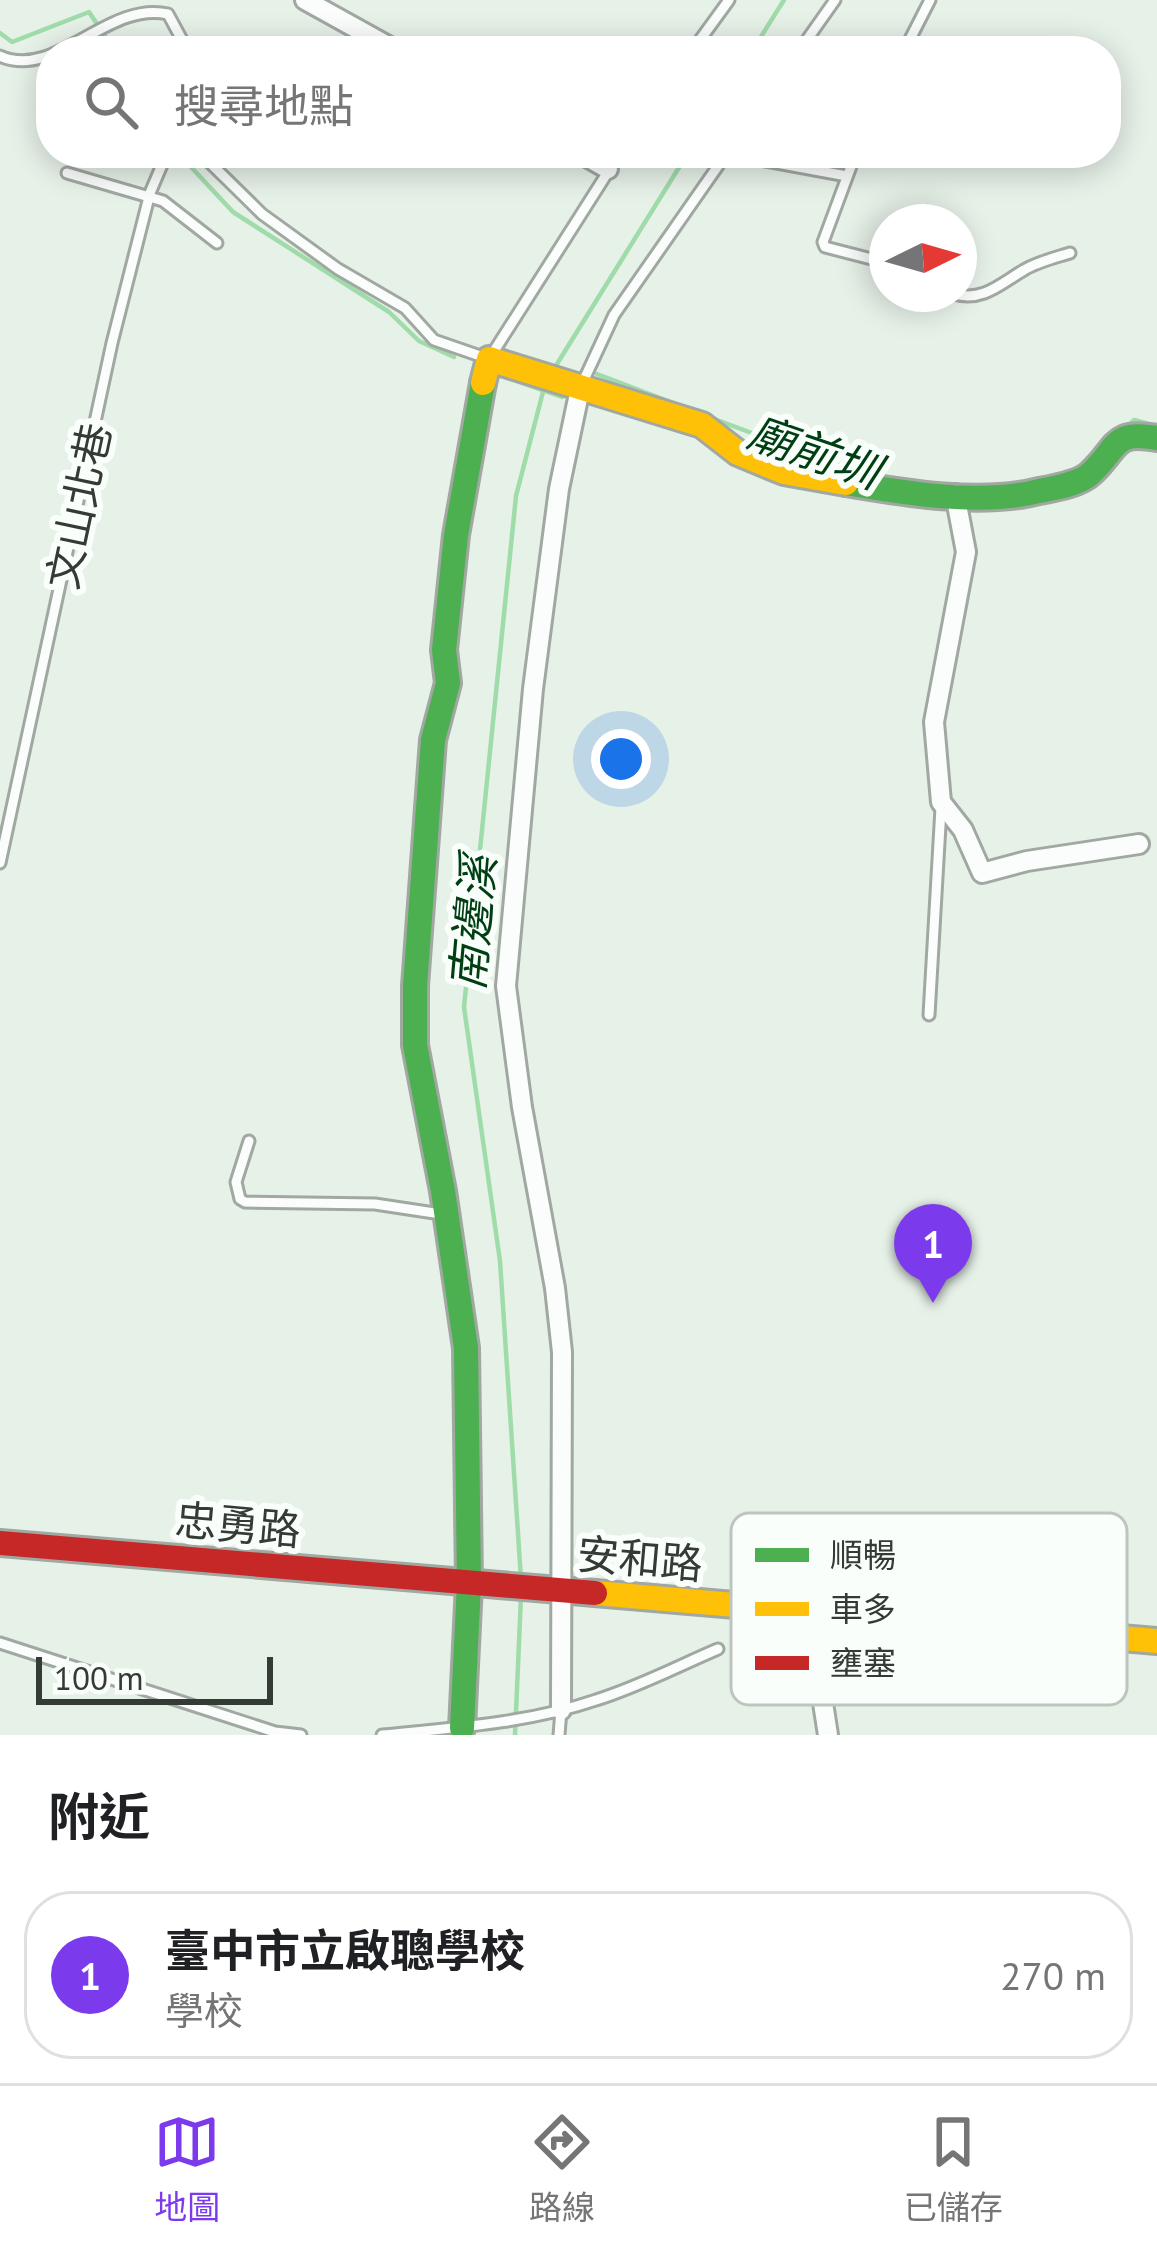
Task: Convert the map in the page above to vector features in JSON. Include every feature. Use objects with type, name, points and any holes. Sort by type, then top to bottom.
[{"type":"street","points":[[304,0],[370,36]]},
{"type":"street","points":[[467,1728],[466,1348],[416,1046],[417,926],[433,740],[448,683],[444,650],[455,536],[489,359],[702,425],[738,453],[784,472],[905,494],[1034,493],[1088,477],[1119,439],[1133,434],[1157,438]]},
{"type":"street","points":[[556,1711],[554,1590],[562,1352],[522,1107],[507,964],[533,689],[559,489],[580,389]]},
{"type":"street","points":[[955,494],[966,552],[934,722],[941,802],[963,830],[982,873],[1139,844]]},
{"type":"street","name":"忠勇路","points":[[0,1544],[554,1590]]},
{"type":"street","name":"安和路","points":[[554,1590],[731,1607]]},
{"type":"street","name":"安和路","points":[[1127,1639],[1157,1641]]},
{"type":"street","points":[[823,1705],[828,1735]]},
{"type":"lane","points":[[703,36],[729,0]]},
{"type":"lane","points":[[810,36],[835,0]]},
{"type":"lane","points":[[912,36],[930,0]]},
{"type":"lane","points":[[84,36],[122,14],[157,10],[168,14],[180,36]]},
{"type":"lane","points":[[0,56],[11,61],[36,58]]},
{"type":"lane","name":"文山北巷","points":[[0,863],[112,344],[161,168]]},
{"type":"lane","points":[[215,168],[262,214],[405,308],[434,340],[489,359],[610,168]]},
{"type":"lane","points":[[580,389],[614,315],[717,168]]},
{"type":"lane","points":[[804,168],[848,176]]},
{"type":"lane","points":[[851,168],[823,242],[825,247],[869,258]]},
{"type":"lane","points":[[68,173],[163,200],[217,243]]},
{"type":"lane","points":[[977,294],[988,294],[1028,267],[1070,254]]},
{"type":"lane","points":[[929,1016],[941,802]]},
{"type":"lane","points":[[249,1141],[236,1182],[244,1202],[375,1204],[446,1214]]},
{"type":"lane","points":[[0,1643],[275,1732],[301,1735]]},
{"type":"lane","points":[[382,1735],[467,1728],[556,1711],[598,1700],[718,1649]]},
{"type":"lane","points":[[556,1711],[559,1735]]},
{"type":"waterway","name":"南邊溪","points":[[761,36],[784,0]]},
{"type":"waterway","name":"廟前圳","points":[[0,33],[12,42],[89,12],[105,36]]},
{"type":"waterway","name":"廟前圳","points":[[192,168],[233,212],[389,312],[419,341],[454,357]]},
{"type":"waterway","name":"南邊溪","points":[[552,372],[679,168]]},
{"type":"waterway","name":"廟前圳","points":[[597,374],[676,404]]},
{"type":"waterway","name":"廟前圳","points":[[502,376],[562,397]]},
{"type":"waterway","name":"南邊溪","points":[[521,1579],[500,1261],[464,1007],[516,496],[544,388]]},
{"type":"waterway","name":"廟前圳","points":[[709,417],[861,474]]},
{"type":"waterway","name":"廟前圳","points":[[1129,425],[1134,420],[1157,426]]},
{"type":"waterway","name":"南邊溪","points":[[515,1735],[521,1596]]},
{"type":"traffic: fast","points":[[462,1728],[469,1584],[466,1348],[415,1045],[415,986],[433,740],[448,683],[444,650],[456,535],[483,383]]},
{"type":"traffic: fast","points":[[846,483],[943,496],[1017,495],[1080,480],[1124,439],[1157,438]]},
{"type":"traffic: slow","points":[[483,383],[489,359],[702,425],[738,453],[784,472],[846,483]]},
{"type":"traffic: slow","points":[[595,1593],[731,1605]]},
{"type":"traffic: slow","points":[[1127,1638],[1157,1641]]},
{"type":"traffic: jam","points":[[0,1543],[595,1593]]},
{"type":"place","name":"臺中市立啟聰學校","points":[[933,1303]]}]
